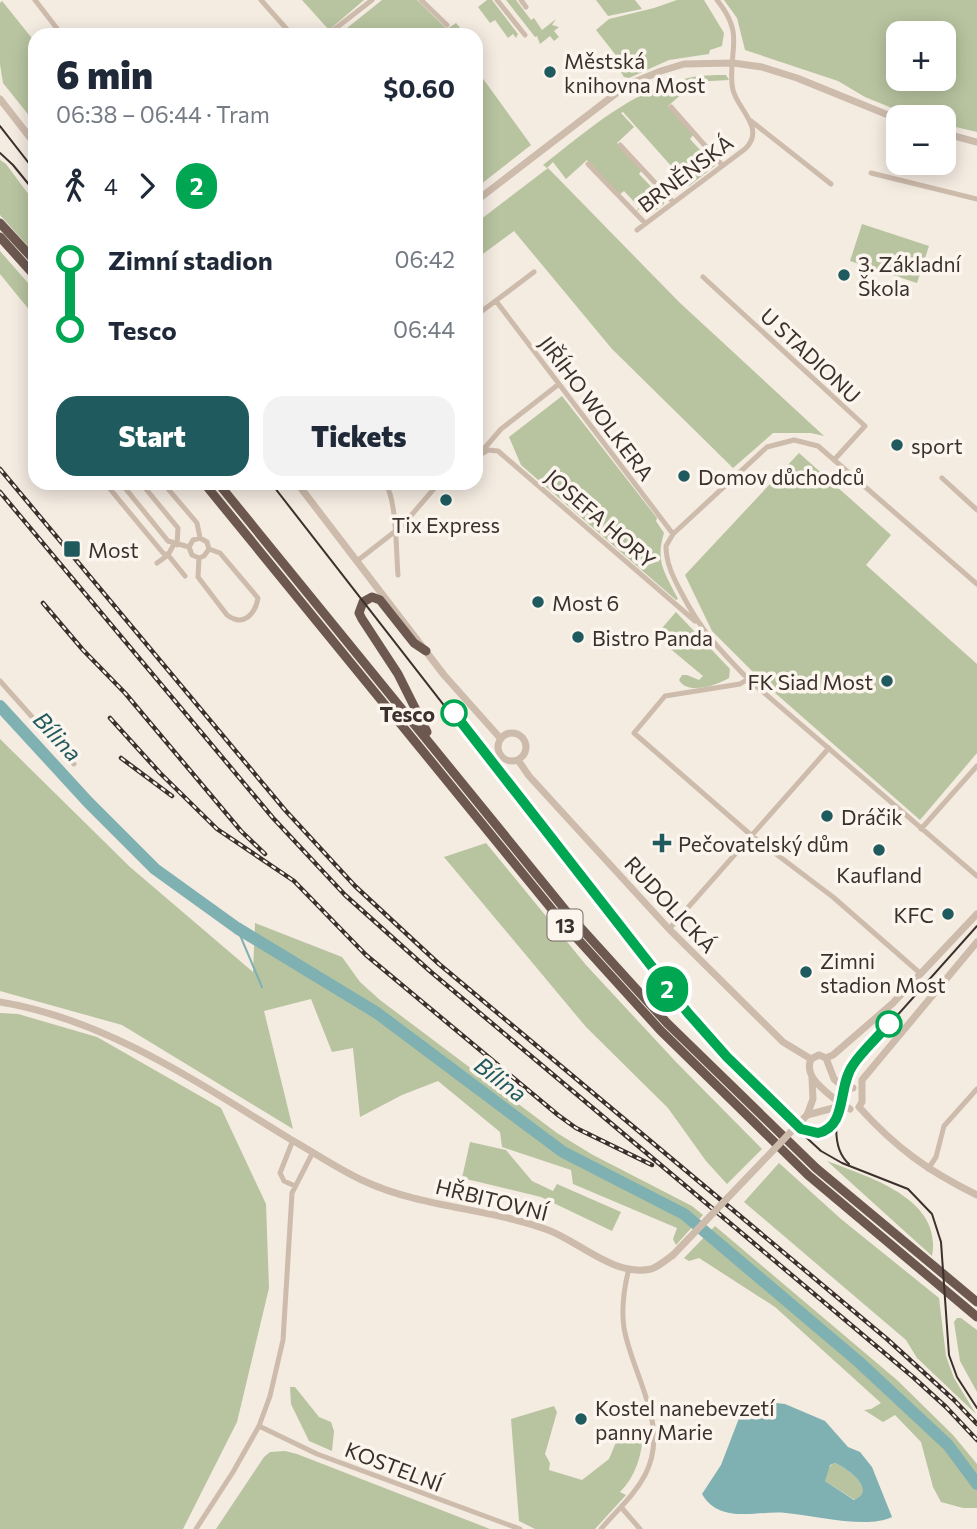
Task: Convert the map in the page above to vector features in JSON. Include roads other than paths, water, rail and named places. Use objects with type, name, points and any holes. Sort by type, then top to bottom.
[{"type":"highway","points":[[0,223],[28,253]]},
{"type":"highway","points":[[0,237],[28,268]]},
{"type":"highway","name":"13","points":[[210,490],[491,836],[616,982],[708,1080],[773,1142],[977,1317]]},
{"type":"highway","name":"13","points":[[224,490],[571,917],[667,1023],[816,1168],[977,1303]]},
{"type":"highway","points":[[426,651],[414,643],[380,600],[372,597],[363,602],[359,612],[362,618],[398,674],[439,752]]},
{"type":"highway","points":[[920,1270],[977,1324]]},
{"type":"street","points":[[34,0],[56,28]]},
{"type":"street","points":[[261,0],[286,28]]},
{"type":"street","points":[[336,28],[372,0]]},
{"type":"street","points":[[421,0],[447,25]]},
{"type":"street","points":[[496,0],[525,35]]},
{"type":"street","points":[[521,0],[526,7]]},
{"type":"street","name":"BRNĚNSKÁ","points":[[637,230],[748,145],[752,137],[751,121],[734,94],[732,85],[733,29],[727,12],[717,0]]},
{"type":"street","points":[[483,196],[627,85],[684,64],[733,63],[762,67],[797,78],[886,114]]},
{"type":"street","points":[[0,99],[28,135]]},
{"type":"street","points":[[671,107],[722,165]]},
{"type":"street","points":[[751,121],[831,184]]},
{"type":"street","points":[[956,137],[977,142]]},
{"type":"street","points":[[620,145],[673,202]]},
{"type":"street","points":[[588,164],[645,223]]},
{"type":"street","points":[[871,173],[977,199]]},
{"type":"street","points":[[483,310],[534,272]]},
{"type":"street","name":"U STADIONU","points":[[703,277],[864,426],[834,460]]},
{"type":"street","name":"JIŘÍHO WOLKERA","points":[[496,301],[673,534]]},
{"type":"street","name":"JOSEFA HORY","points":[[483,449],[501,429],[559,384]]},
{"type":"street","points":[[977,583],[818,446],[794,440],[767,447],[673,534],[666,546],[670,570],[698,624],[716,646],[748,678],[977,876]]},
{"type":"street","name":"JOSEFA HORY","points":[[483,453],[488,450],[498,451],[698,624]]},
{"type":"street","points":[[942,478],[977,510]]},
{"type":"street","points":[[111,490],[185,576]]},
{"type":"street","points":[[127,490],[166,538],[175,545],[189,547]]},
{"type":"street","points":[[147,490],[178,528],[175,545],[157,563]]},
{"type":"street","points":[[169,490],[197,523],[200,538]]},
{"type":"street","name":"RUDOLICKÁ","points":[[301,490],[426,651],[501,739]]},
{"type":"street","points":[[390,490],[394,513],[398,575]]},
{"type":"street","points":[[357,561],[402,526],[433,490]]},
{"type":"street","points":[[200,538],[207,542],[209,549],[199,558],[192,555],[189,547],[191,541],[200,538]]},
{"type":"street","points":[[199,558],[198,577],[227,615],[233,620],[243,621],[251,616],[256,609],[258,598],[220,553],[209,549]]},
{"type":"street","points":[[748,678],[740,684],[665,696],[634,733],[751,835],[820,887],[921,974]]},
{"type":"street","points":[[0,681],[74,764]]},
{"type":"street","name":"RUDOLICKÁ","points":[[511,733],[522,737],[526,750],[518,760],[509,761],[502,756],[499,748],[501,739],[511,733]]},
{"type":"street","points":[[669,929],[829,748]]},
{"type":"street","name":"RUDOLICKÁ","points":[[518,760],[529,776],[669,929],[783,1042],[811,1059]]},
{"type":"street","points":[[921,829],[977,766]]},
{"type":"street","points":[[825,1058],[865,1027],[921,974],[977,914]]},
{"type":"street","points":[[859,1107],[862,1102],[857,1090],[862,1080],[977,943]]},
{"type":"street","name":"HŘBITOVNÍ","points":[[0,1002],[64,1017],[115,1037],[166,1063],[367,1182],[401,1194],[538,1227],[561,1236],[611,1264],[629,1268]]},
{"type":"street","points":[[842,1106],[812,1077],[808,1069],[811,1059],[819,1055],[825,1058],[834,1079],[841,1085],[857,1090]]},
{"type":"street","points":[[601,1529],[632,1496],[647,1472],[653,1443],[650,1408],[632,1359],[624,1327],[623,1300],[629,1268],[651,1269],[673,1255],[807,1115],[813,1099],[812,1077]]},
{"type":"street","points":[[928,1170],[936,1157],[944,1126],[977,1089]]},
{"type":"street","points":[[807,1115],[842,1106],[859,1107],[908,1155],[928,1170],[977,1195]]},
{"type":"street","points":[[293,1140],[280,1172],[284,1181],[295,1186]]},
{"type":"street","points":[[196,1529],[259,1426],[270,1396],[283,1339],[292,1192],[313,1152]]},
{"type":"street","name":"KOSTELNÍ","points":[[259,1426],[317,1454],[520,1529]]},
{"type":"street","points":[[621,1507],[640,1529]]},
{"type":"water","points":[[754,1403],[785,1404],[825,1421],[848,1447],[860,1452],[872,1467],[892,1517],[856,1522],[786,1513],[740,1514],[719,1510],[710,1504],[702,1494],[721,1465],[741,1413]],"holes":[[[835,1463],[853,1474],[862,1485],[861,1496],[854,1500],[825,1481],[830,1465]]]},
{"type":"waterway","name":"Bílina","points":[[0,706],[88,802],[155,869],[237,928],[377,1013],[563,1152],[684,1214],[859,1362],[948,1445],[977,1484]]},
{"type":"waterway","points":[[237,928],[262,987]]},
{"type":"tram line","points":[[0,126],[28,162]]},
{"type":"tram line","points":[[0,153],[28,183]]},
{"type":"tram line","points":[[276,490],[695,1028],[756,1091],[821,1151],[842,1163],[908,1189],[932,1214],[941,1242],[949,1355],[957,1377],[977,1408]]},
{"type":"tram line","name":"2","points":[[454,713],[678,1002],[727,1057],[801,1129],[818,1133],[834,1125],[839,1115],[844,1081],[853,1065],[889,1024]]},
{"type":"tram line","points":[[849,1164],[842,1155],[836,1130],[840,1102],[853,1065],[977,926]]},
{"type":"railway","points":[[0,469],[285,810],[355,886],[439,964],[887,1339],[977,1424]]},
{"type":"railway","points":[[0,492],[273,818],[345,895],[431,972],[913,1377],[977,1440]]},
{"type":"railway","points":[[43,603],[125,693],[241,831],[265,854]]},
{"type":"railway","points":[[110,718],[160,773],[217,829],[294,881],[366,955],[558,1115],[576,1128],[652,1165]]},
{"type":"railway","points":[[121,758],[172,796]]},
{"type":"place","name":"Městská knihovna Most","points":[[550,72]]},
{"type":"place","name":"3. Základní Škola","points":[[844,275]]},
{"type":"place","name":"sport","points":[[897,445]]},
{"type":"place","name":"Domov důchodců","points":[[684,476]]},
{"type":"place","name":"Tix Express","points":[[446,500]]},
{"type":"place","name":"Most","points":[[72,549]]},
{"type":"place","name":"Most 6","points":[[538,602]]},
{"type":"place","name":"Bistro Panda","points":[[578,637]]},
{"type":"place","name":"FK Siad Most","points":[[887,681]]},
{"type":"place","name":"Tesco","points":[[454,713]]},
{"type":"place","name":"Dráčik","points":[[827,816]]},
{"type":"place","name":"Pečovatelský dům","points":[[662,843]]},
{"type":"place","name":"Kaufland","points":[[879,850]]},
{"type":"place","name":"KFC","points":[[948,914]]},
{"type":"place","name":"Zimni stadion Most","points":[[806,972]]},
{"type":"place","name":"Kostel nanebevzetí panny Marie","points":[[581,1419]]}]
